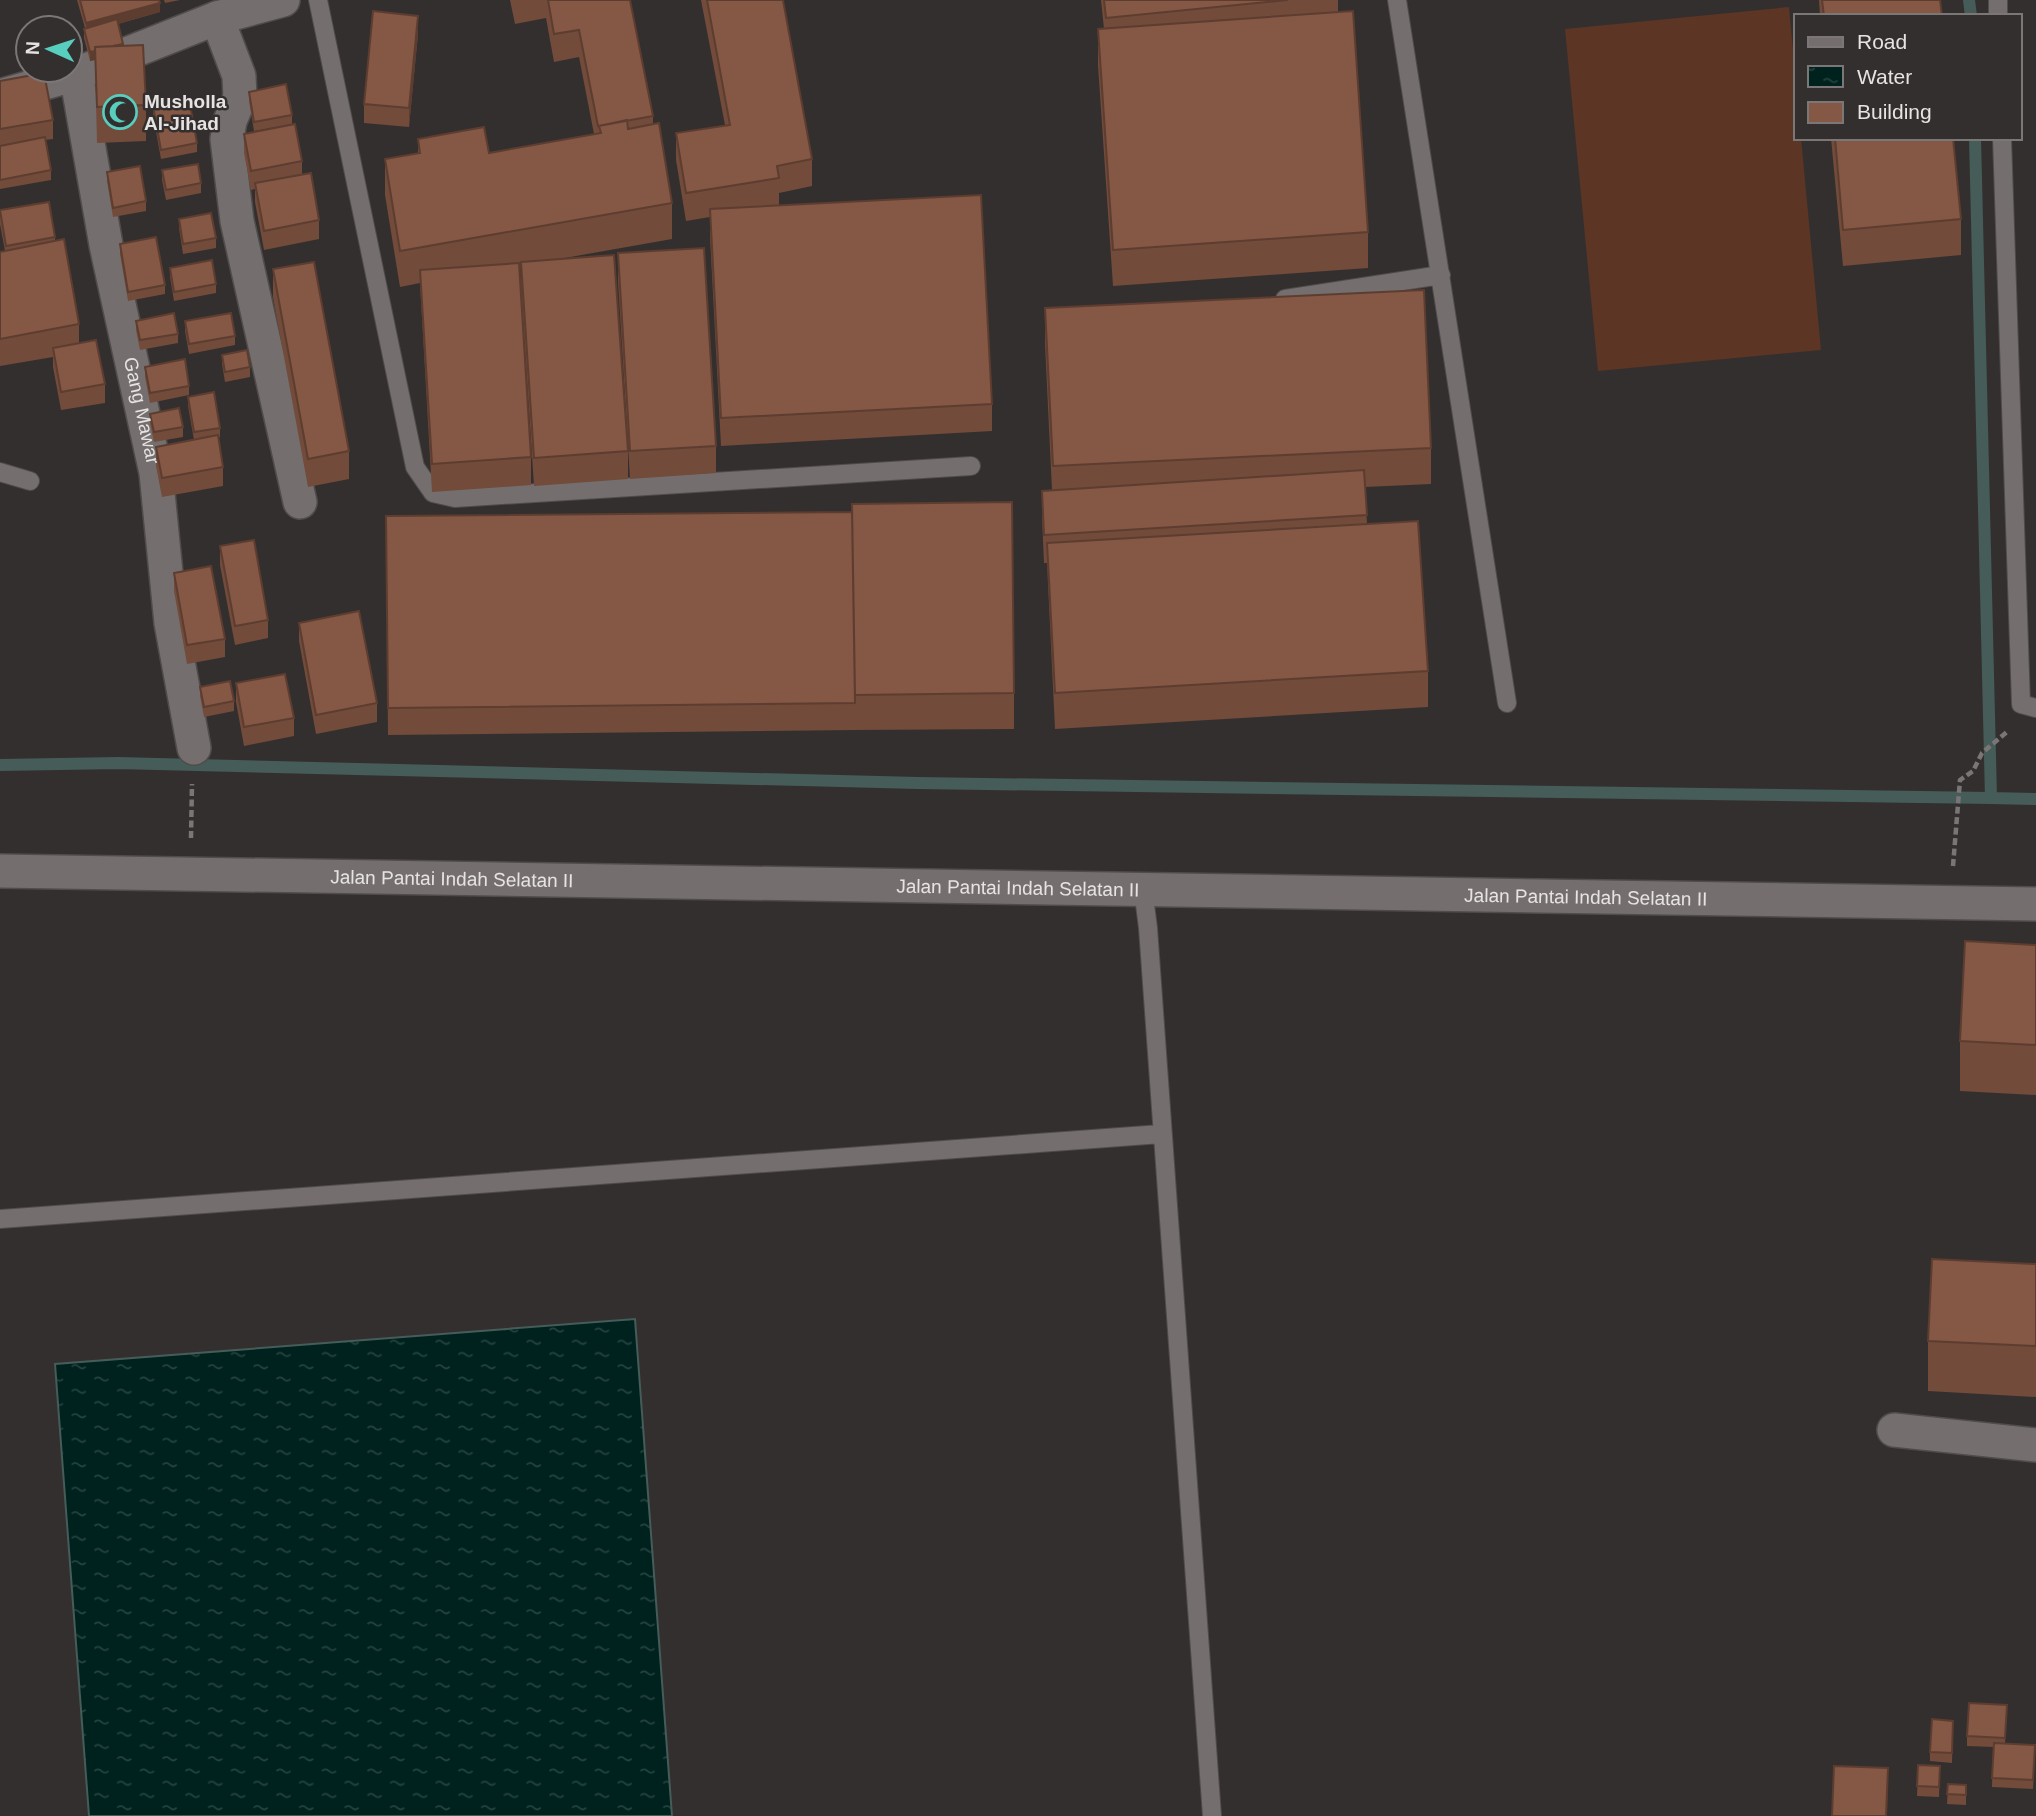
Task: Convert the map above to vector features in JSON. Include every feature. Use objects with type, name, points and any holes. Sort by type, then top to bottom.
[{"type":"street","points":[[84,71],[217,18],[283,0]]},
{"type":"street","points":[[217,18],[239,76],[240,97],[230,121],[227,139],[237,221],[300,502]]},
{"type":"street","points":[[0,96],[41,84]]},
{"type":"street","name":"Gang Mawar","points":[[78,84],[106,245],[156,473],[171,623],[194,748]]},
{"type":"street","name":"Jalan Pantai Indah Selatan II","points":[[0,871],[2036,904]]},
{"type":"street","points":[[1894,1430],[2036,1445]]},
{"type":"lane","points":[[318,0],[415,467],[433,493],[455,498],[971,466]]},
{"type":"lane","points":[[1396,0],[1507,703]]},
{"type":"lane","points":[[2002,140],[2021,704],[2036,708]]},
{"type":"lane","points":[[1263,302],[1441,275]]},
{"type":"lane","points":[[0,472],[30,481]]},
{"type":"lane","points":[[1143,889],[1212,1816]]},
{"type":"lane","points":[[0,1219],[1161,1134]]},
{"type":"path","points":[[1957,824],[1960,780],[1973,771],[1982,754],[2018,723]]},
{"type":"path","points":[[191,874],[192,785]]},
{"type":"shaded area","points":[[1789,7],[1794,61],[1794,140],[1801,140],[1821,350],[1598,371],[1565,29]]},
{"type":"water","points":[[635,1319],[672,1816],[89,1816],[55,1364]]},
{"type":"building","points":[[80,0],[159,0],[160,3],[86,23]]},
{"type":"building","points":[[548,0],[630,0],[653,116],[598,126],[579,30],[554,34]]},
{"type":"building","points":[[707,0],[783,0],[812,159],[777,166],[779,178],[686,193],[676,133],[730,125]]},
{"type":"building","points":[[1104,0],[1288,0],[1106,18]]},
{"type":"building","points":[[1822,0],[1940,0],[1942,14],[1824,14]]},
{"type":"building","points":[[373,11],[418,16],[409,108],[364,104]]},
{"type":"building","points":[[1353,11],[1368,232],[1113,250],[1098,29]]},
{"type":"building","points":[[117,19],[123,44],[95,47],[95,51],[90,52],[84,29]]},
{"type":"building","points":[[143,45],[146,105],[97,107],[95,47]]},
{"type":"building","points":[[14,78],[14,84],[46,84],[53,120],[0,129],[0,81]]},
{"type":"building","points":[[286,84],[292,115],[254,122],[249,92]]},
{"type":"building","points":[[189,99],[197,143],[161,150],[153,106]]},
{"type":"building","points":[[627,120],[628,129],[659,123],[672,203],[400,251],[385,159],[420,153],[418,139],[484,127],[489,153],[601,133],[599,126]]},
{"type":"building","points":[[295,124],[302,161],[251,171],[244,134]]},
{"type":"building","points":[[45,137],[51,170],[0,180],[0,146]]},
{"type":"building","points":[[1835,140],[1953,140],[1961,219],[1843,230]]},
{"type":"building","points":[[198,164],[201,183],[166,190],[162,170]]},
{"type":"building","points":[[140,166],[146,201],[113,208],[107,172]]},
{"type":"building","points":[[311,173],[319,220],[264,231],[255,183]]},
{"type":"building","points":[[981,195],[992,404],[721,418],[710,209]]},
{"type":"building","points":[[49,202],[55,237],[6,246],[0,210]]},
{"type":"building","points":[[211,213],[216,238],[183,244],[179,219]]},
{"type":"building","points":[[156,237],[165,285],[128,292],[120,244]]},
{"type":"building","points":[[64,239],[79,324],[0,339],[0,252]]},
{"type":"building","points":[[704,248],[716,446],[630,451],[618,253]]},
{"type":"building","points":[[614,255],[628,451],[534,458],[521,262]]},
{"type":"building","points":[[212,260],[216,284],[174,292],[170,268]]},
{"type":"building","points":[[314,262],[349,451],[308,459],[273,269]]},
{"type":"building","points":[[519,263],[531,457],[432,464],[420,270]]},
{"type":"building","points":[[1424,290],[1431,448],[1053,466],[1045,308]]},
{"type":"building","points":[[174,313],[178,334],[140,340],[136,321]]},
{"type":"building","points":[[231,313],[235,336],[189,344],[185,321]]},
{"type":"building","points":[[96,340],[105,384],[61,392],[53,348]]},
{"type":"building","points":[[247,350],[250,367],[225,372],[222,355]]},
{"type":"building","points":[[185,359],[189,386],[150,393],[145,367]]},
{"type":"building","points":[[214,392],[220,428],[194,432],[188,397]]},
{"type":"building","points":[[179,408],[183,427],[154,432],[150,414]]},
{"type":"building","points":[[218,435],[223,467],[162,478],[156,447]]},
{"type":"building","points":[[1364,470],[1367,515],[1044,535],[1042,491]]},
{"type":"building","points":[[1012,502],[1014,693],[855,695],[852,504]]},
{"type":"building","points":[[852,512],[855,703],[388,708],[386,516]]},
{"type":"building","points":[[1418,521],[1428,671],[1055,693],[1047,543]]},
{"type":"building","points":[[254,540],[268,620],[235,626],[220,546]]},
{"type":"building","points":[[211,566],[225,639],[187,645],[174,573]]},
{"type":"building","points":[[359,611],[377,703],[316,715],[299,623]]},
{"type":"building","points":[[285,674],[294,718],[244,727],[236,683]]},
{"type":"building","points":[[230,681],[234,701],[204,707],[200,687]]},
{"type":"building","points":[[1965,941],[2036,945],[2036,1045],[1960,1041]]},
{"type":"building","points":[[1932,1259],[2036,1264],[2036,1346],[1928,1341]]},
{"type":"building","points":[[1969,1703],[2007,1705],[2005,1738],[1967,1736]]},
{"type":"building","points":[[1932,1719],[1953,1721],[1952,1753],[1930,1752]]},
{"type":"building","points":[[1994,1743],[2035,1745],[2033,1780],[1992,1778]]},
{"type":"building","points":[[1918,1765],[1940,1766],[1939,1787],[1917,1786]]},
{"type":"building","points":[[1834,1766],[1888,1768],[1886,1816],[1832,1816]]},
{"type":"building","points":[[1948,1784],[1966,1785],[1966,1795],[1947,1794]]},
{"type":"waterway","points":[[1969,0],[1971,14]]},
{"type":"waterway","points":[[1975,140],[1991,798],[2036,799]]},
{"type":"waterway","points":[[0,765],[118,763],[918,783],[1991,798]]},
{"type":"place","name":"Musholla Al-Jihad","points":[[120,112]]}]
